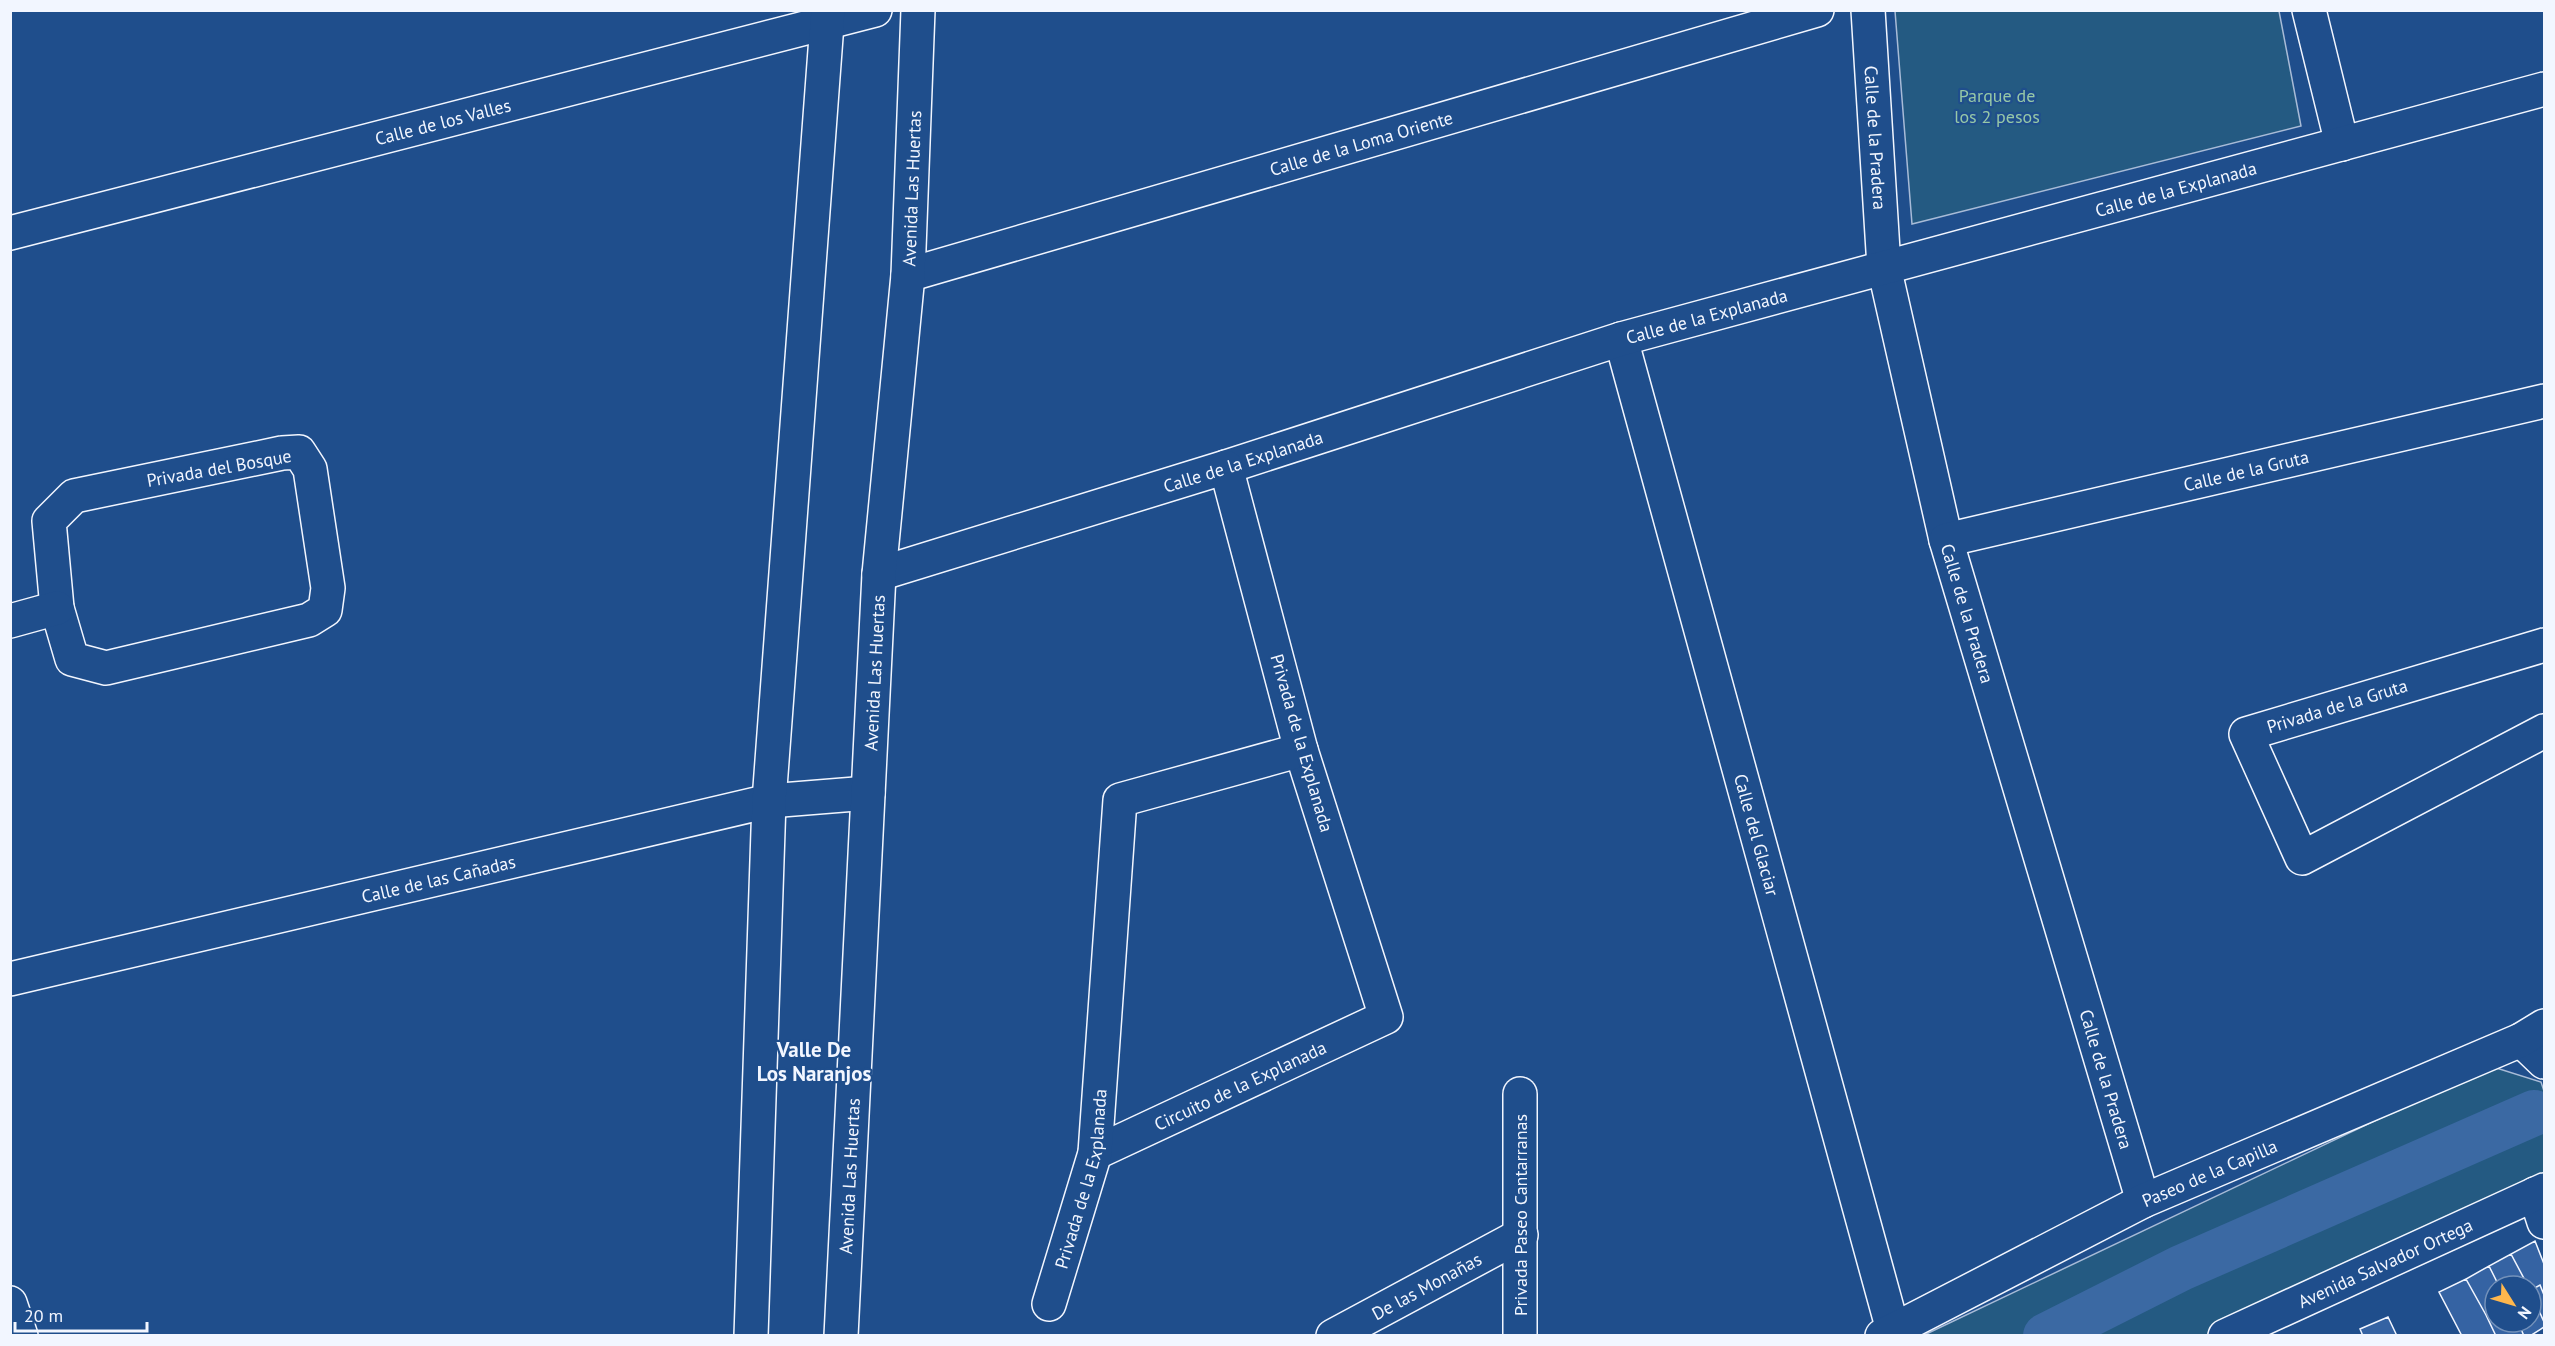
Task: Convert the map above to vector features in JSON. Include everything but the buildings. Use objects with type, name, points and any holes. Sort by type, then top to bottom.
[{"type":"street","name":"Calle de los Valles","points":[[10,233],[827,16],[875,10]]},
{"type":"street","name":"Avenida Las Huertas","points":[[841,1335],[879,574],[908,275],[918,10]]},
{"type":"street","name":"Calle de la Loma Oriente","points":[[908,275],[1817,10]]},
{"type":"street","name":"Calle de la Pradera","points":[[1868,10],[1884,267],[1946,540],[2143,1201]]},
{"type":"street","points":[[2309,10],[2342,144]]},
{"type":"street","points":[[751,1335],[769,801],[827,16]]},
{"type":"street","name":"Calle de la Explanada","points":[[879,574],[1226,467],[1621,339],[2544,89]]},
{"type":"street","name":"Calle del Glaciar","points":[[1621,339],[1887,1333]]},
{"type":"street","name":"Calle de la Gruta","points":[[1946,540],[2544,401]]},
{"type":"street","name":"Privada del Bosque","points":[[299,452],[310,469],[328,588],[326,610],[309,620],[106,668],[72,659],[57,608],[49,522],[74,496],[282,453],[299,452]]},
{"type":"street","name":"Privada de la Explanada","points":[[1226,467],[1301,750],[1386,1017]]},
{"type":"street","points":[[10,621],[57,608]]},
{"type":"street","name":"Privada de la Gruta","points":[[2544,645],[2246,734],[2302,858],[2544,731]]},
{"type":"street","name":"Privada de la Explanada","points":[[1049,1304],[1095,1153],[1120,800],[1301,750]]},
{"type":"street","name":"Calle de las Cañadas","points":[[10,979],[769,801],[868,793]]},
{"type":"street","name":"Circuito de la Explanada","points":[[1095,1153],[1386,1017]]},
{"type":"street","points":[[2533,1033],[2544,1062]]},
{"type":"street","name":"Paseo de la Capilla","points":[[1887,1333],[2143,1201],[2533,1033]]},
{"type":"street","name":"Privada Paseo Cantarranas","points":[[1520,1094],[1520,1335]]},
{"type":"street","name":"Avenida Salvador Ortega","points":[[2225,1335],[2541,1202]]},
{"type":"street","name":"De las Monañas","points":[[1333,1335],[1521,1234]]},
{"type":"street","points":[[10,1303],[21,1335]]},
{"type":"green space","name":"Parque de los 2 pesos","points":[[1895,11],[2279,11],[2301,126],[1912,224]]},
{"type":"green space","points":[[2490,1066],[2541,1082],[2544,1091],[2544,1175],[2219,1335],[1922,1336]]},
{"type":"waterway","points":[[2046,1336],[2181,1268],[2534,1113]]},
{"type":"district","name":"Valle De Los Naranjos","points":[[814,1061]]}]
